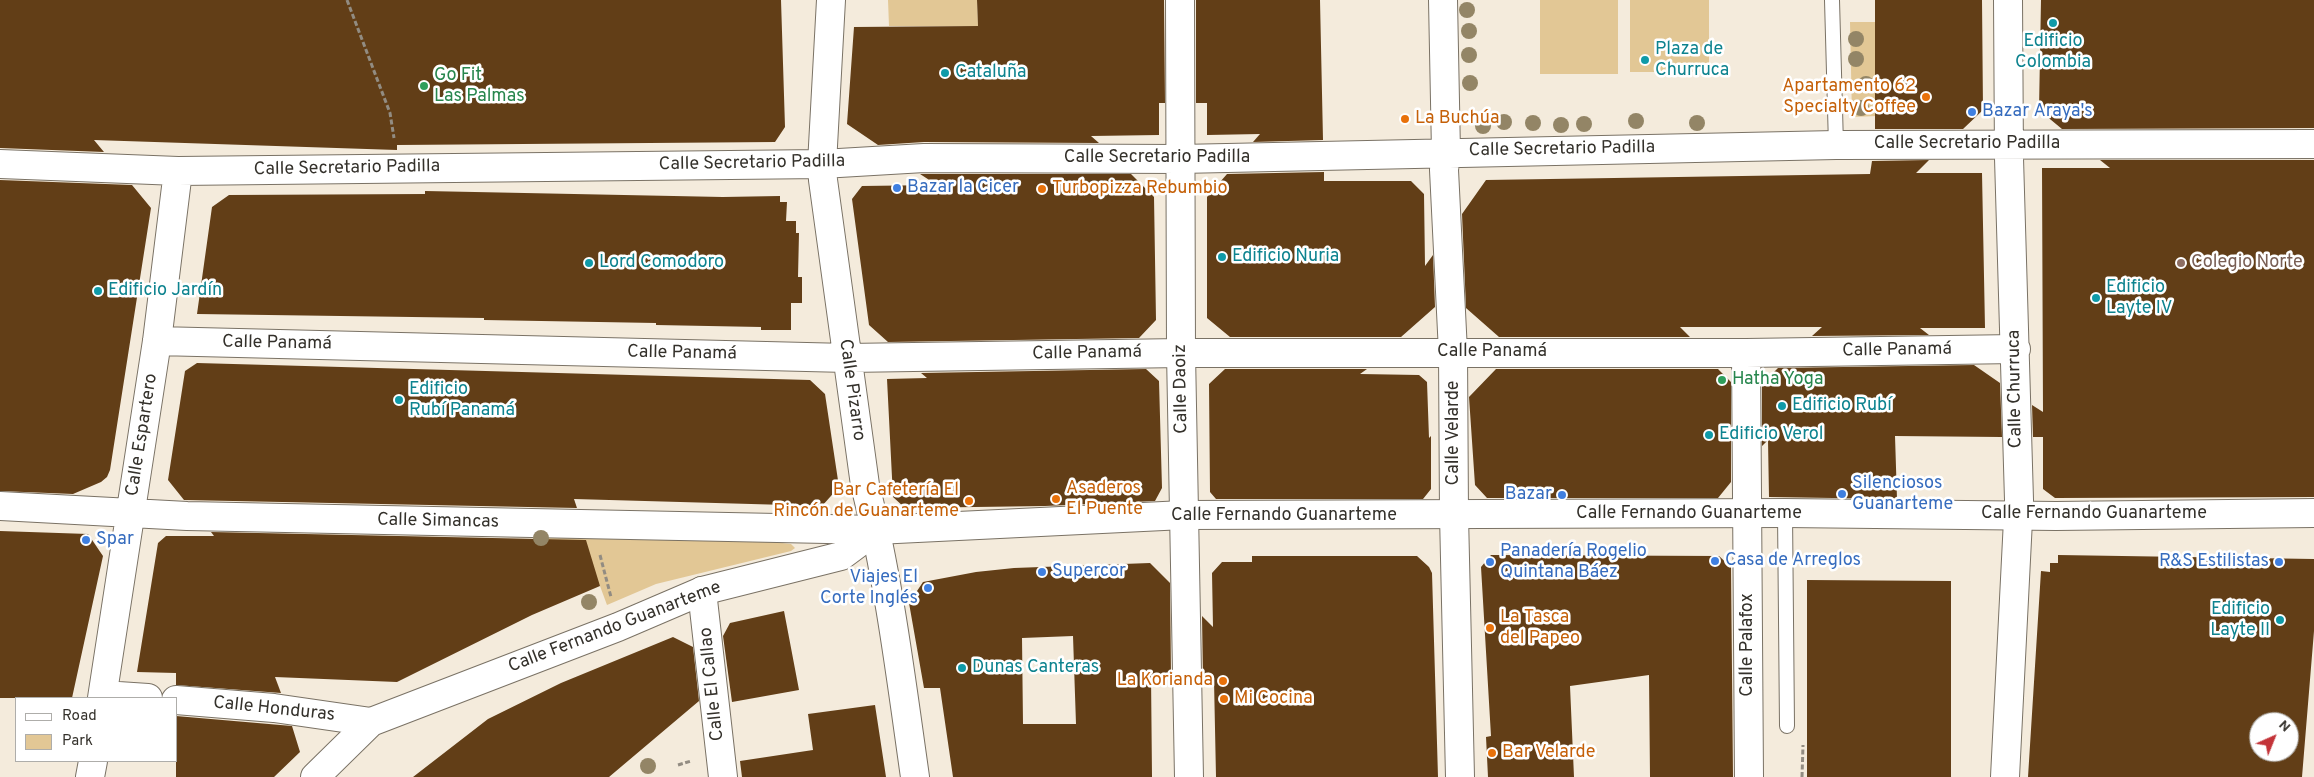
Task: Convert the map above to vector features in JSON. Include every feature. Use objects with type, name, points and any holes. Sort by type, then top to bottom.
[{"type":"street","name":"Calle Pizarro","points":[[831,0],[822,164],[865,485],[876,530],[892,617],[915,777]]},
{"type":"street","name":"Calle Daoiz","points":[[1180,0],[1181,353],[1188,777]]},
{"type":"street","name":"Calle Velarde","points":[[1443,0],[1446,152],[1444,170],[1454,352],[1454,515],[1460,777]]},
{"type":"street","name":"Calle Churruca","points":[[2005,777],[2019,515],[2008,0]]},
{"type":"street","name":"Calle Secretario Padilla","points":[[0,164],[178,171],[822,164],[924,158],[1180,159],[1836,145],[2314,144]]},
{"type":"street","name":"Calle Espartero","points":[[102,696],[158,341],[178,171]]},
{"type":"street","name":"Calle Panamá","points":[[158,341],[847,358],[1181,353],[1746,353],[2016,349]]},
{"type":"street","name":"Calle Palafox","points":[[1746,353],[1749,777]]},
{"type":"street","name":"Calle Simancas","points":[[0,506],[131,514],[876,530]]},
{"type":"street","name":"Calle Fernando Guanarteme","points":[[315,777],[371,722],[618,626],[702,591],[841,556],[876,530],[1184,515],[2314,513]]},
{"type":"street","name":"Calle El Callao","points":[[702,591],[724,777]]},
{"type":"street","points":[[102,696],[125,697]]},
{"type":"street","name":"Calle Honduras","points":[[178,700],[274,708],[371,722]]},
{"type":"street","points":[[90,777],[92,762]]},
{"type":"lane","points":[[1832,0],[1836,145]]},
{"type":"lane","points":[[1785,514],[1787,726]]},
{"type":"path","points":[[347,0],[390,113]]},
{"type":"path","points":[[592,525],[618,626]]},
{"type":"green space","points":[[888,0],[977,0],[978,26],[889,26]]},
{"type":"green space","points":[[1540,0],[1618,0],[1618,74],[1540,74]]},
{"type":"green space","points":[[1630,0],[1709,0],[1709,72],[1630,72]]},
{"type":"green space","points":[[1850,22],[1875,22],[1877,116],[1852,117]]},
{"type":"green space","points":[[547,531],[757,540],[791,544],[795,548],[791,551],[656,584],[607,605],[600,586],[545,546]]},
{"type":"building","name":"Go Fit Las Palmas","points":[[0,0],[781,0],[785,127],[775,142],[397,145],[397,150],[94,140],[104,152],[0,148]]},
{"type":"building","points":[[977,0],[1164,0],[1165,103],[1159,103],[1159,135],[1091,136],[1099,143],[924,142],[878,145],[847,124],[854,27],[978,26]]},
{"type":"building","points":[[1196,0],[1320,0],[1323,140],[1253,142],[1260,134],[1207,135],[1207,103],[1196,103]]},
{"type":"building","points":[[1875,0],[1982,0],[1983,110],[1963,129],[1875,129]]},
{"type":"building","points":[[2041,0],[2314,0],[2314,128],[2062,129],[2039,110]]},
{"type":"building","points":[[1929,160],[1916,173],[1982,173],[1985,328],[1920,328],[1929,335],[1812,336],[1822,327],[1680,327],[1690,337],[1499,337],[1466,308],[1462,214],[1486,180],[1870,174],[1872,161]]},
{"type":"building","points":[[2100,160],[2314,160],[2314,497],[2055,498],[2043,489],[2043,437],[2033,437],[2032,405],[2043,412],[2042,168],[2110,168]]},
{"type":"building","name":"Edificio Nuria","points":[[1324,172],[1324,181],[1411,181],[1424,194],[1425,266],[1433,255],[1435,307],[1401,337],[1230,337],[1207,318],[1207,197],[1227,174]]},
{"type":"building","points":[[920,174],[1131,174],[1154,197],[1156,320],[1139,338],[888,342],[869,325],[852,199],[862,186],[937,185]]},
{"type":"building","points":[[0,180],[132,185],[151,208],[110,470],[107,477],[101,482],[73,494],[0,491]]},
{"type":"building","name":"Lord Comodoro","points":[[425,191],[723,197],[780,196],[780,202],[787,202],[786,221],[796,221],[796,233],[799,233],[798,277],[802,277],[802,303],[791,303],[791,330],[761,330],[761,327],[656,325],[656,323],[484,320],[484,318],[197,314],[212,207],[229,195],[425,194]]},
{"type":"building","points":[[197,363],[810,380],[825,394],[839,487],[822,506],[574,499],[577,508],[184,500],[168,480],[185,371]]},
{"type":"building","points":[[1974,365],[2000,383],[2002,437],[1895,436],[1897,499],[1769,497],[1768,440],[1762,446],[1762,384],[1778,368]]},
{"type":"building","points":[[1146,369],[1159,381],[1162,488],[1155,501],[1045,506],[905,508],[893,497],[887,379],[927,378],[921,373]]},
{"type":"building","points":[[1225,369],[1367,369],[1360,374],[1419,375],[1427,382],[1429,438],[1431,436],[1431,489],[1423,499],[1216,499],[1210,492],[1209,384]]},
{"type":"building","points":[[1496,369],[1718,369],[1731,382],[1731,482],[1718,498],[1487,498],[1475,485],[1469,397]]},
{"type":"building","points":[[0,531],[88,534],[103,556],[72,697],[0,698]]},
{"type":"building","points":[[211,532],[586,540],[600,586],[532,615],[397,682],[275,677],[281,693],[176,685],[176,673],[137,672],[158,543],[166,536],[214,536]]},
{"type":"building","points":[[1491,555],[1719,556],[1731,567],[1733,777],[1650,777],[1649,675],[1570,686],[1574,777],[1488,777],[1486,737],[1491,736],[1481,567]]},
{"type":"building","points":[[2058,555],[2314,559],[2314,631],[2302,777],[2028,777],[2041,571],[2050,572],[2050,563],[2058,563]]},
{"type":"building","points":[[1252,556],[1417,556],[1429,567],[1432,573],[1438,777],[1216,777],[1214,680],[1203,679],[1202,616],[1213,627],[1212,573],[1222,562],[1252,562]]},
{"type":"building","name":"Dunas Canteras","points":[[1150,563],[1170,583],[1171,677],[1151,675],[1152,777],[953,777],[940,688],[924,688],[909,603],[923,582],[976,572],[1014,568]],"holes":[[[1073,636],[1076,724],[1023,724],[1022,638]]]},
{"type":"building","points":[[1807,580],[1951,581],[1951,777],[1807,777]]},
{"type":"building","points":[[784,611],[799,690],[732,702],[723,636],[730,623]]},
{"type":"building","points":[[673,637],[693,647],[699,701],[609,777],[413,777],[488,719],[561,683]]},
{"type":"building","points":[[875,705],[886,777],[742,777],[740,761],[813,750],[808,714]]},
{"type":"building","points":[[178,716],[292,726],[300,752],[274,777],[176,777],[176,762],[178,762]]},
{"type":"place","name":"Edificio Colombia","points":[[2053,23]]},
{"type":"place","name":"Plaza de Churruca","points":[[1645,60]]},
{"type":"place","name":"Cataluña","points":[[945,73]]},
{"type":"place","name":"Go Fit Las Palmas","points":[[424,86]]},
{"type":"place","name":"Apartamento 62 Specialty Coffee","points":[[1926,97]]},
{"type":"place","name":"Bazar Araya's","points":[[1972,112]]},
{"type":"place","name":"La Buchúa","points":[[1405,119]]},
{"type":"place","name":"Bazar la Cicer","points":[[897,188]]},
{"type":"place","name":"Turbopizza Rebumbio","points":[[1042,189]]},
{"type":"place","name":"Edificio Nuria","points":[[1222,257]]},
{"type":"place","name":"Lord Comodoro","points":[[589,263]]},
{"type":"place","name":"Colegio Norte","points":[[2181,263]]},
{"type":"place","name":"Edificio Jardín","points":[[98,291]]},
{"type":"place","name":"Edificio Layte IV","points":[[2096,298]]},
{"type":"place","name":"Hatha Yoga","points":[[1722,380]]},
{"type":"place","name":"Edificio Rubí Panamá","points":[[399,400]]},
{"type":"place","name":"Edificio Rubí","points":[[1782,406]]},
{"type":"place","name":"Edificio Verol","points":[[1709,435]]},
{"type":"place","name":"Silenciosos Guanarteme","points":[[1842,494]]},
{"type":"place","name":"Bazar","points":[[1562,495]]},
{"type":"place","name":"Asaderos El Puente","points":[[1056,499]]},
{"type":"place","name":"Bar Cafetería El Rincón de Guanarteme","points":[[969,501]]},
{"type":"place","name":"Spar","points":[[86,540]]},
{"type":"place","name":"Casa de Arreglos","points":[[1715,561]]},
{"type":"place","name":"Panadería Rogelio Quintana Báez","points":[[1490,562]]},
{"type":"place","name":"R&S Estilistas","points":[[2279,562]]},
{"type":"place","name":"Supercor","points":[[1042,572]]},
{"type":"place","name":"Viajes El Corte Inglés","points":[[928,588]]},
{"type":"place","name":"Edificio Layte II","points":[[2280,620]]},
{"type":"place","name":"La Tasca del Papeo","points":[[1490,628]]},
{"type":"place","name":"Dunas Canteras","points":[[962,668]]},
{"type":"place","name":"La Korianda","points":[[1223,681]]},
{"type":"place","name":"Mi Cocina","points":[[1224,699]]},
{"type":"place","name":"Bar Velarde","points":[[1492,753]]}]
